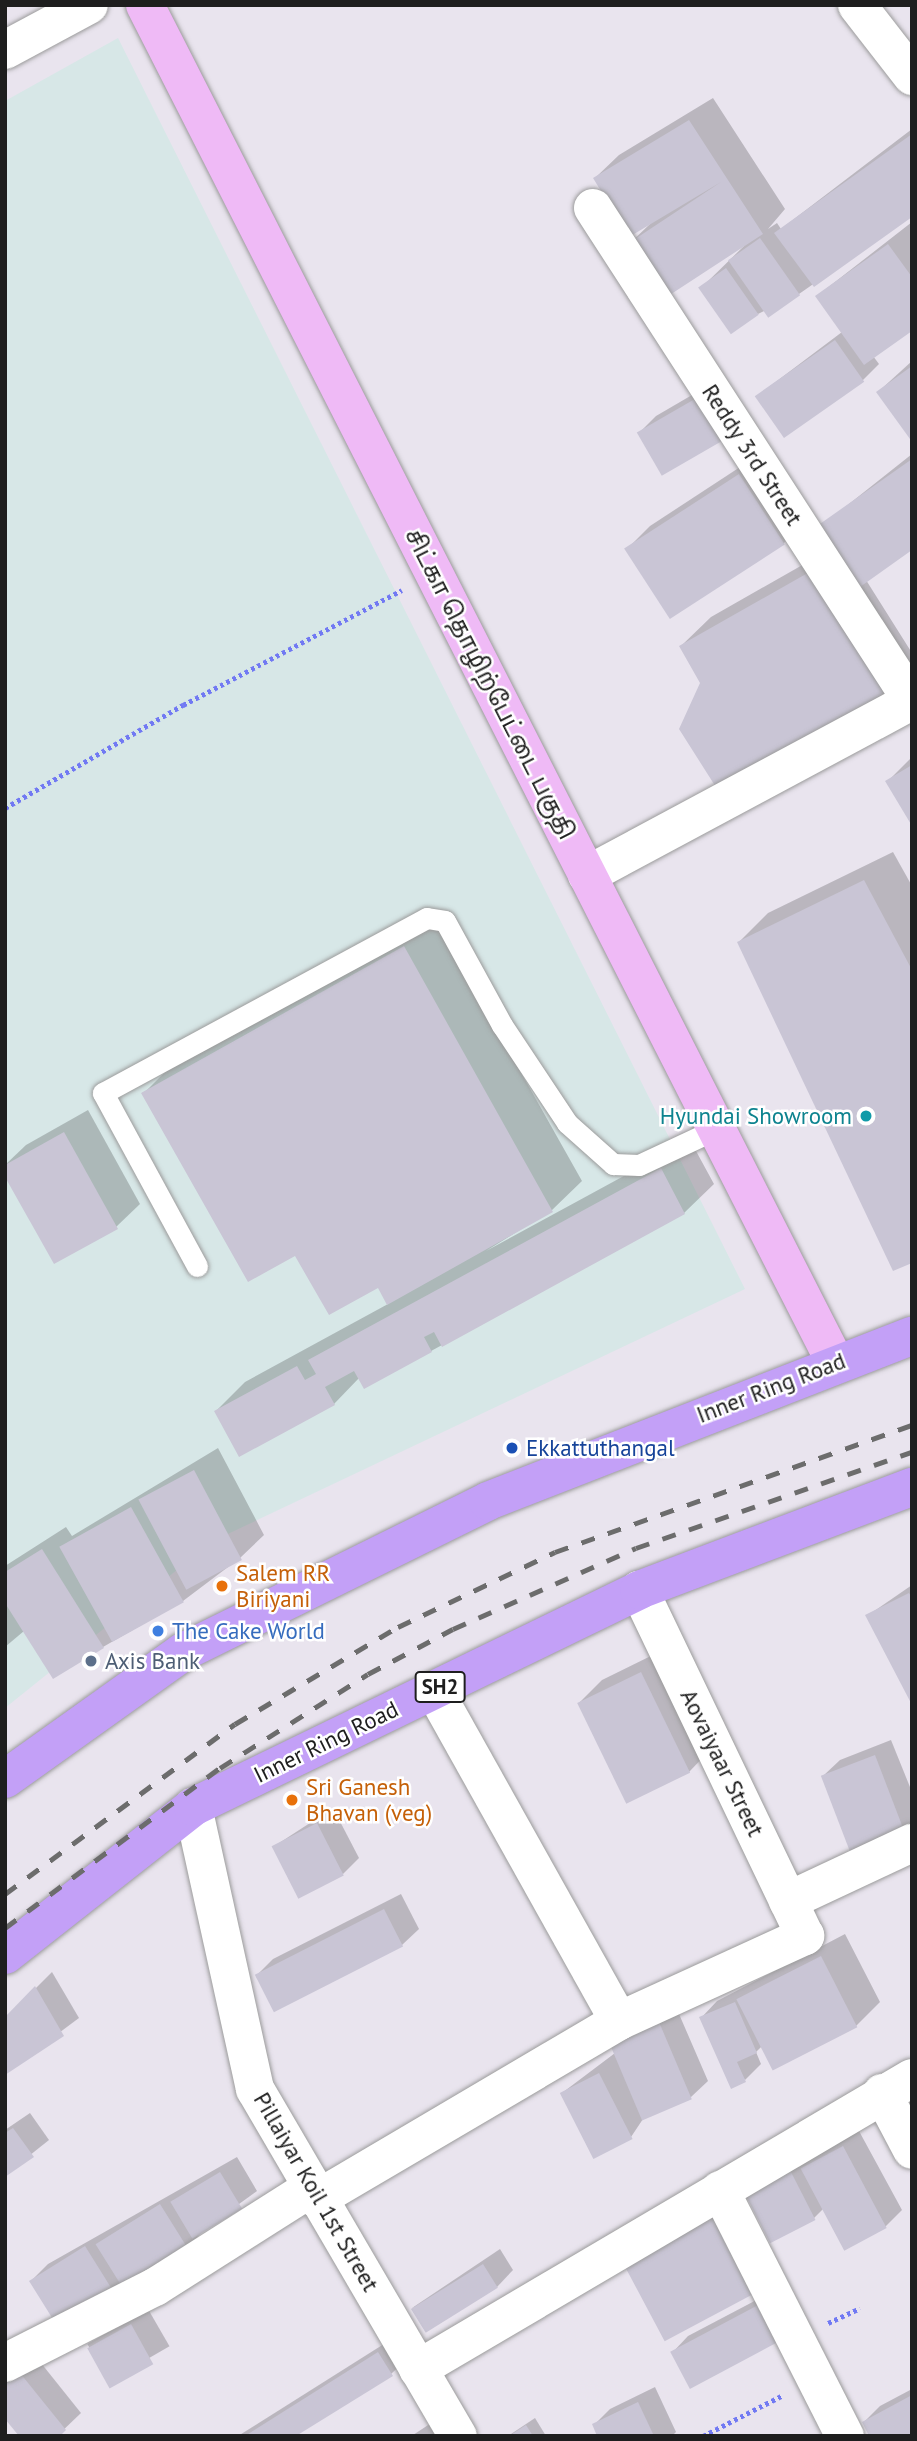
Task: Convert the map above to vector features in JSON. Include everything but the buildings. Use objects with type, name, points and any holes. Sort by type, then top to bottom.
[{"type":"main road","name":"Inner Ring Road","points":[[5,1779],[183,1652],[488,1501],[835,1362],[912,1336]]},
{"type":"main road","name":"Inner Ring Road","points":[[5,1955],[193,1807],[639,1590],[912,1487]]},
{"type":"street","points":[[5,50],[89,5]]},
{"type":"street","name":"சிட்கா தொழிற்பேட்டை பகுதி","points":[[145,5],[835,1362]]},
{"type":"street","points":[[857,5],[912,76]]},
{"type":"street","name":"Reddy 3rd Street","points":[[593,208],[912,701]]},
{"type":"street","points":[[587,875],[912,701]]},
{"type":"street","name":"Aovaiyaar Street","points":[[619,2021],[805,1936],[639,1590]]},
{"type":"street","points":[[5,2363],[155,2287],[619,2021],[434,1690]]},
{"type":"street","name":"Pillaiyar Koil 1st Street","points":[[193,1807],[255,2089],[458,2436]]},
{"type":"street","points":[[788,1901],[912,1843]]},
{"type":"street","points":[[418,2370],[897,2085],[912,2150]]},
{"type":"street","points":[[720,2190],[845,2436]]},
{"type":"lane","points":[[197,1266],[103,1093],[427,918],[446,921],[502,1025],[567,1123],[613,1164],[639,1165],[716,1129]]},
{"type":"path","points":[[5,808],[183,705],[434,574]]},
{"type":"path","points":[[703,2436],[816,2379]]},
{"type":"shaded area","points":[[118,38],[745,1289],[213,1541],[5,1708],[5,101]]},
{"type":"railway","points":[[5,1894],[235,1724],[398,1627],[555,1552],[912,1425]]},
{"type":"railway","points":[[5,1928],[220,1768],[368,1674],[453,1629],[636,1548],[912,1452]]},
{"type":"place","name":"Hyundai Showroom","points":[[866,1116]]},
{"type":"place","name":"Ekkattuthangal","points":[[512,1448]]},
{"type":"place","name":"Salem RR Biriyani","points":[[222,1586]]},
{"type":"place","name":"The Cake World","points":[[158,1631]]},
{"type":"place","name":"Axis Bank","points":[[91,1661]]},
{"type":"place","name":"Sri Ganesh Bhavan (veg)","points":[[292,1800]]}]
